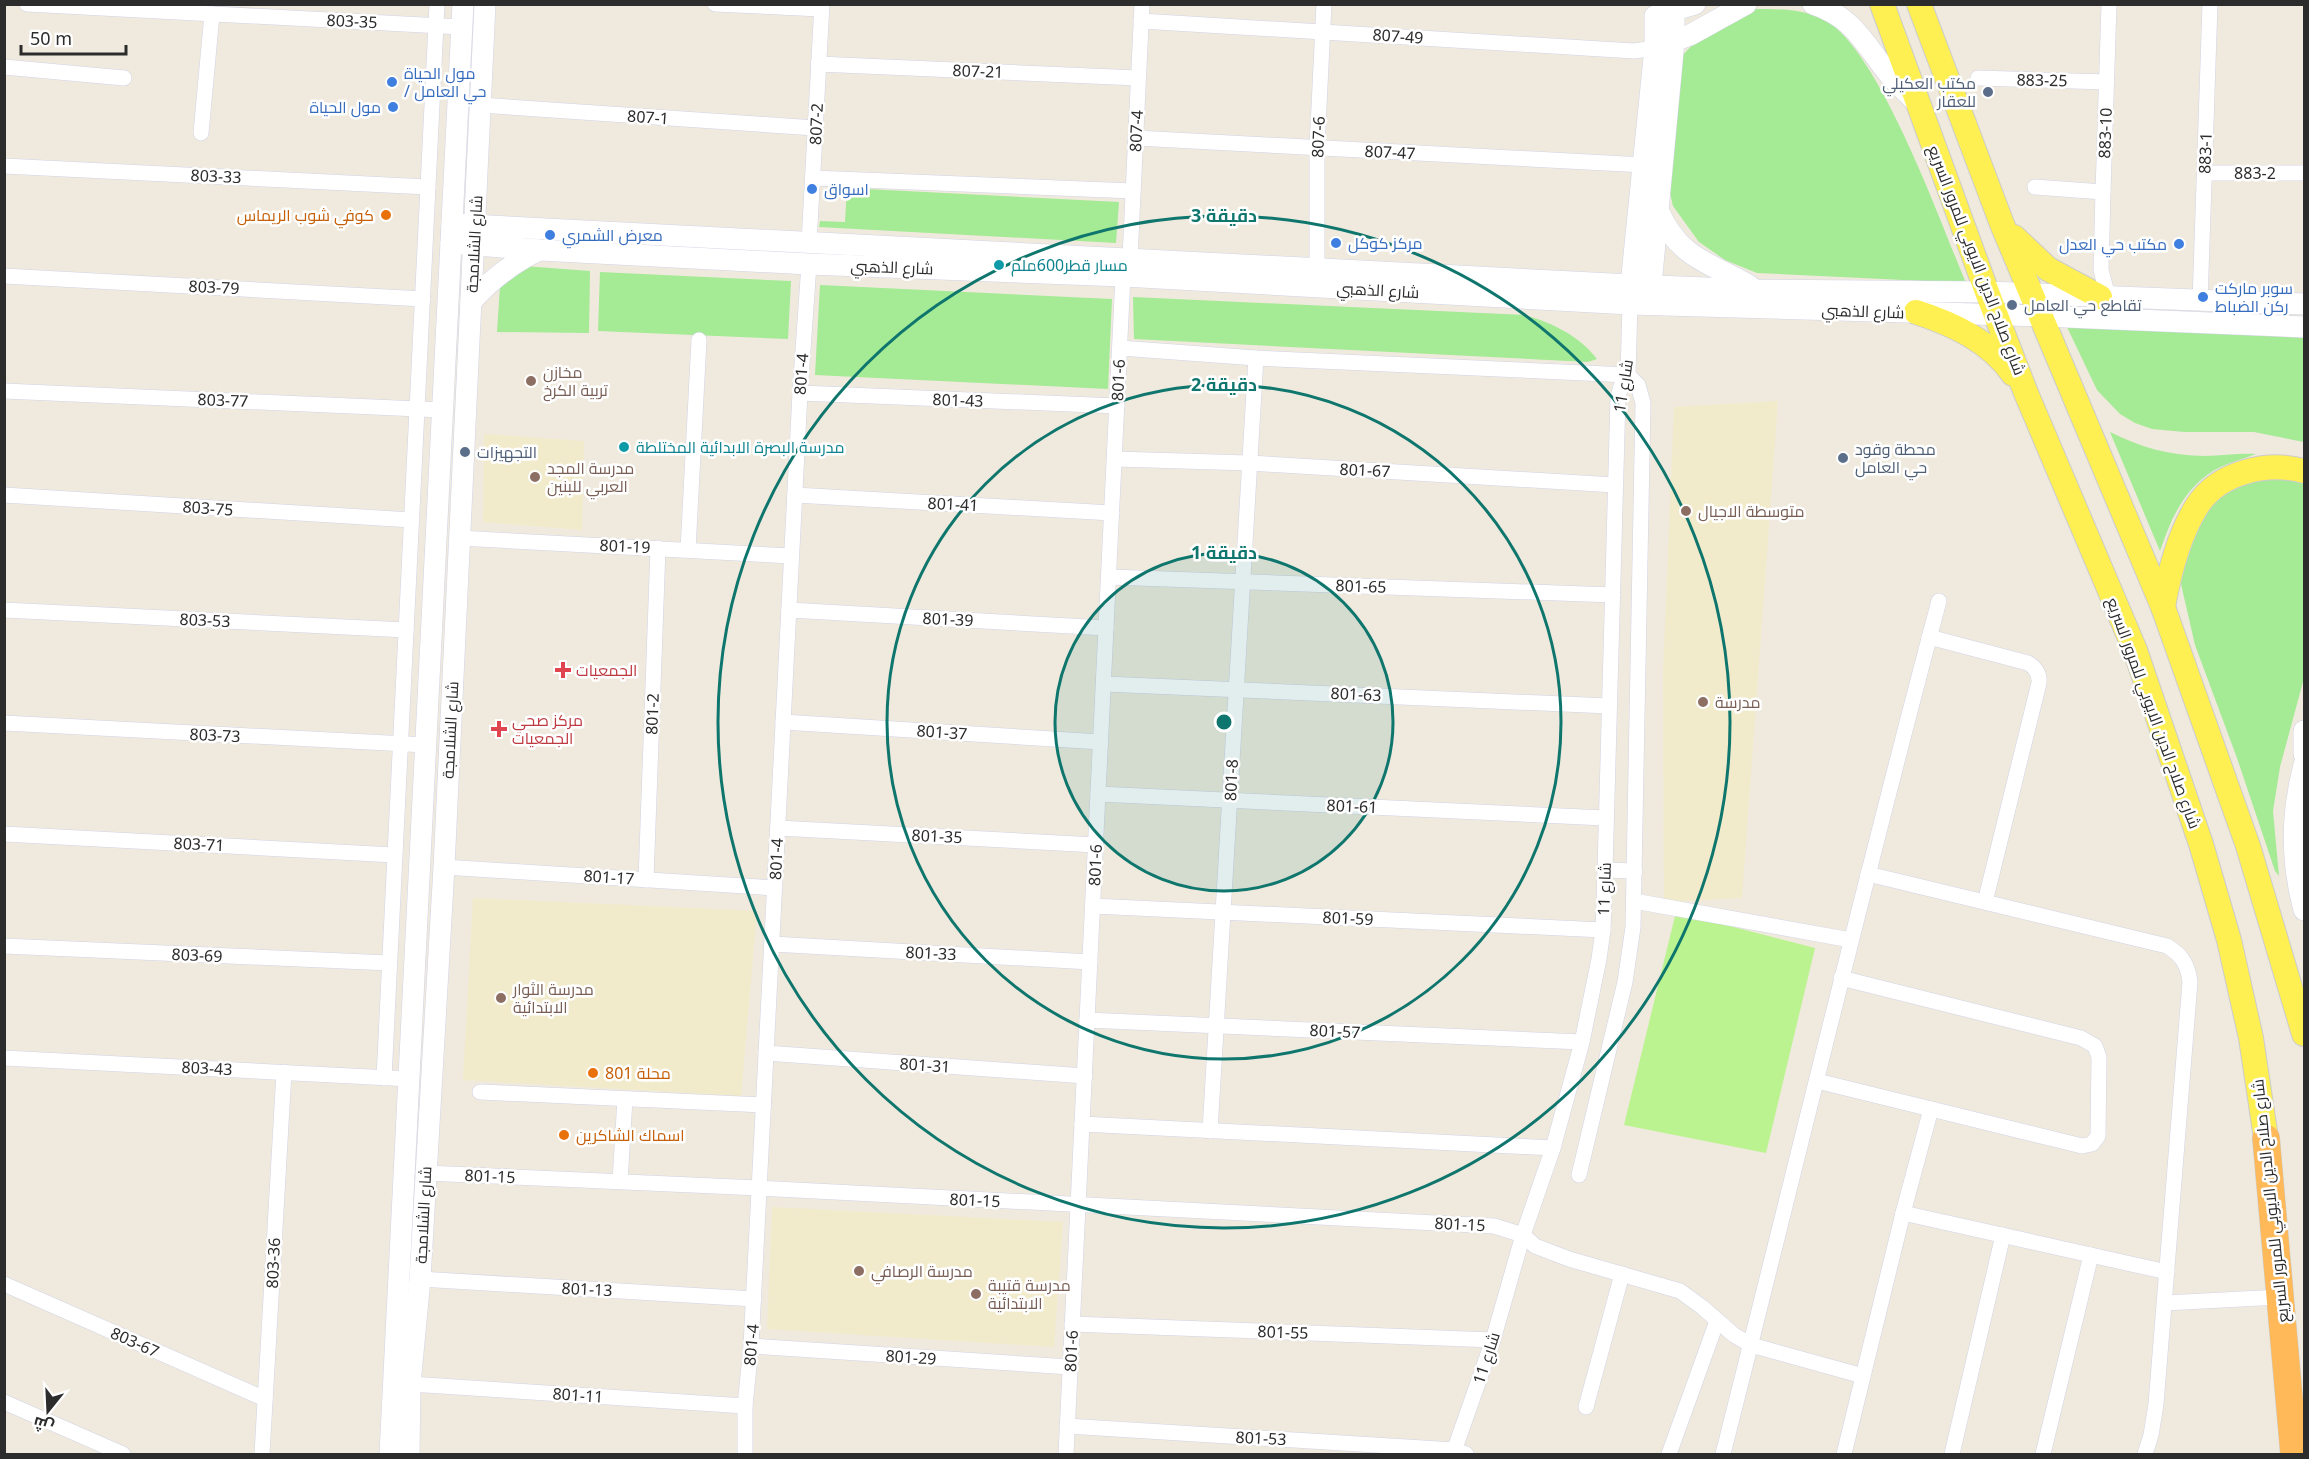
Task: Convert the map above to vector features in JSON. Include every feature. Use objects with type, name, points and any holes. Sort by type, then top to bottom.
[{"type":"highway","name":"شارع صلاح الدين الايوبي للمرور السريع","points":[[2266,1138],[2294,1455]]},
{"type":"highway","points":[[2276,1455],[2286,1362]]},
{"type":"main road","name":"شارع صلاح الدين الايوبي للمرور السريع","points":[[1882,4],[2026,393],[2134,650],[2201,844],[2221,911],[2240,989],[2266,1138]]},
{"type":"main road","points":[[1919,4],[2002,224],[2163,607],[2248,846],[2304,1034]]},
{"type":"main road","points":[[2002,224],[2023,248],[2048,269],[2104,297]]},
{"type":"main road","points":[[1916,312],[1968,333],[1991,350],[2010,370],[2026,393]]},
{"type":"main road","points":[[2163,607],[2179,544],[2197,506],[2207,495],[2229,478],[2257,468],[2283,466],[2304,471]]},
{"type":"street","name":"803-35","points":[[27,4],[461,27]]},
{"type":"street","points":[[384,1078],[437,4]]},
{"type":"street","name":"شارع الشلامجة","points":[[390,1455],[463,4]]},
{"type":"street","name":"شارع الشلامجة","points":[[409,1455],[410,1384],[420,1279],[444,867],[484,4]]},
{"type":"street","points":[[715,4],[821,7]]},
{"type":"street","name":"807-4","points":[[1127,267],[1142,4]]},
{"type":"street","name":"807-6","points":[[1317,269],[1317,148],[1324,4]]},
{"type":"street","points":[[1664,9],[1695,4]]},
{"type":"street","points":[[1664,45],[1690,35],[1746,4]]},
{"type":"street","points":[[1813,4],[1833,12],[1858,31],[1893,79],[1919,105]]},
{"type":"street","name":"883-10","points":[[2104,297],[2101,270],[2109,4]]},
{"type":"street","name":"883-1","points":[[2200,302],[2211,4]]},
{"type":"street","name":"807-2","points":[[809,243],[821,7]]},
{"type":"street","name":"شارع 11","points":[[1638,291],[1659,210],[1664,9]]},
{"type":"street","points":[[201,132],[212,14]]},
{"type":"street","name":"807-49","points":[[1141,21],[1634,51],[1664,45]]},
{"type":"street","name":"شارع 11","points":[[1458,1453],[1523,1235],[1553,1148],[1582,1042],[1603,930],[1618,397],[1621,386],[1628,375],[1638,291],[1644,165],[1664,45]]},
{"type":"street","name":"807-21","points":[[818,64],[1138,78]]},
{"type":"street","points":[[5,68],[124,78]]},
{"type":"street","name":"883-25","points":[[1978,78],[2107,82]]},
{"type":"street","name":"807-1","points":[[480,105],[815,128]]},
{"type":"street","name":"807-47","points":[[1136,138],[1644,165]]},
{"type":"street","name":"803-33","points":[[4,166],[428,187]]},
{"type":"street","name":"883-2","points":[[2205,173],[2304,173]]},
{"type":"street","points":[[813,178],[1133,191]]},
{"type":"street","points":[[2035,187],[2103,192]]},
{"type":"street","points":[[1659,210],[1665,225],[1689,253],[1704,264],[1755,290]]},
{"type":"street","name":"شارع الذهبي","points":[[452,234],[809,243],[1127,267],[1638,291],[1987,292],[2037,305],[2304,327]]},
{"type":"street","name":"شارع الذهبي","points":[[474,235],[540,250],[809,264],[1317,269],[1916,312],[1996,315],[2037,305],[2104,297],[2304,304]]},
{"type":"street","points":[[471,302],[482,289],[509,266],[540,250]]},
{"type":"street","name":"801-4","points":[[745,1455],[745,1406],[754,1299],[800,393],[809,264]]},
{"type":"street","name":"801-6","points":[[1066,1455],[1114,459],[1127,267]]},
{"type":"street","name":"803-79","points":[[4,276],[423,298]]},
{"type":"street","points":[[688,550],[699,340]]},
{"type":"street","points":[[1120,348],[1256,358],[1628,375],[1638,385],[1643,403],[1634,927],[1624,982],[1579,1175]]},
{"type":"street","name":"801-8","points":[[1210,1131],[1256,358]]},
{"type":"street","name":"803-77","points":[[4,391],[442,410]]},
{"type":"street","name":"801-43","points":[[800,393],[1117,406]]},
{"type":"street","name":"801-67","points":[[1114,459],[1249,463],[1616,485]]},
{"type":"street","name":"803-75","points":[[4,495],[412,520]]},
{"type":"street","name":"801-41","points":[[795,495],[1112,513]]},
{"type":"street","name":"801-19","points":[[459,538],[792,556]]},
{"type":"street","name":"801-2","points":[[646,880],[658,548]]},
{"type":"street","name":"801-65","points":[[1109,577],[1613,596]]},
{"type":"street","points":[[1723,1455],[1851,939],[1939,601]]},
{"type":"street","name":"803-53","points":[[4,610],[406,630]]},
{"type":"street","name":"801-39","points":[[789,610],[1106,628]]},
{"type":"street","points":[[1929,637],[2028,663],[2039,675],[2039,683],[1985,902]]},
{"type":"street","name":"801-63","points":[[1104,684],[1609,706]]},
{"type":"street","name":"801-37","points":[[783,722],[1101,741]]},
{"type":"street","name":"803-73","points":[[4,723],[426,746]]},
{"type":"street","points":[[2304,731],[2304,754]]},
{"type":"street","points":[[2304,765],[2296,805],[2294,840],[2296,874],[2304,910]]},
{"type":"street","name":"801-61","points":[[1098,794],[1605,818]]},
{"type":"street","name":"801-35","points":[[778,828],[1096,845]]},
{"type":"street","name":"803-71","points":[[4,834],[394,855]]},
{"type":"street","name":"801-17","points":[[444,867],[775,888]]},
{"type":"street","points":[[1605,870],[1635,871]]},
{"type":"street","points":[[1868,874],[2168,946],[2177,952],[2189,971],[2165,1304],[2154,1420],[2145,1455]]},
{"type":"street","points":[[1634,901],[1851,939]]},
{"type":"street","name":"801-59","points":[[1093,906],[1603,930]]},
{"type":"street","name":"801-33","points":[[772,944],[1090,962]]},
{"type":"street","name":"803-69","points":[[4,946],[389,963]]},
{"type":"street","points":[[1817,1082],[2087,1146],[2092,1144],[2098,1136],[2098,1051],[2091,1043],[2081,1038],[1842,978]]},
{"type":"street","name":"801-57","points":[[1087,1020],[1582,1042]]},
{"type":"street","name":"801-31","points":[[766,1053],[1084,1076]]},
{"type":"street","name":"803-43","points":[[4,1058],[410,1079]]},
{"type":"street","name":"803-36","points":[[262,1455],[284,1072]]},
{"type":"street","points":[[480,1092],[764,1105]]},
{"type":"street","points":[[620,1182],[625,1099]]},
{"type":"street","points":[[1844,1455],[1931,1109]]},
{"type":"street","points":[[1082,1124],[1553,1148]]},
{"type":"street","name":"801-15","points":[[426,1173],[1494,1226],[1523,1235],[1534,1245],[1569,1260],[1680,1291],[1734,1335],[1751,1345],[1863,1376]]},
{"type":"street","points":[[1903,1213],[2167,1272]]},
{"type":"street","points":[[1952,1455],[2003,1235]]},
{"type":"street","points":[[2043,1455],[2091,1255]]},
{"type":"street","points":[[1586,1407],[1622,1274]]},
{"type":"street","name":"801-13","points":[[420,1279],[754,1299]]},
{"type":"street","name":"803-67","points":[[4,1284],[265,1399]]},
{"type":"street","points":[[2165,1304],[2280,1297]]},
{"type":"street","points":[[1669,1455],[1717,1321]]},
{"type":"street","name":"801-55","points":[[1072,1324],[1493,1340]]},
{"type":"street","name":"801-29","points":[[751,1346],[1070,1368]]},
{"type":"street","name":"801-11","points":[[410,1384],[745,1406]]},
{"type":"street","points":[[4,1402],[123,1455]]},
{"type":"street","name":"801-53","points":[[1067,1426],[1458,1453]]},
{"type":"shaded area","points":[[1778,401],[1742,898],[1664,902],[1663,672],[1674,407]]},
{"type":"shaded area","points":[[484,434],[584,441],[582,530],[483,522]]},
{"type":"shaded area","points":[[473,898],[757,911],[741,1096],[463,1080]]},
{"type":"shaded area","points":[[772,1207],[1063,1222],[1054,1347],[767,1329]]},
{"type":"green space","points":[[1755,9],[1790,10],[1823,19],[1844,36],[1865,63],[1906,139],[1966,283],[1757,273],[1725,260],[1699,242],[1673,206],[1667,180],[1682,56],[1707,34]]},
{"type":"green space","points":[[847,188],[1119,202],[1116,243],[819,227],[820,221],[845,222]]},
{"type":"green space","points":[[524,266],[590,271],[589,333],[497,332],[500,287]]},
{"type":"green space","points":[[600,272],[791,281],[788,339],[598,331]]},
{"type":"green space","points":[[820,285],[1112,299],[1108,389],[815,375]]},
{"type":"green space","points":[[1133,297],[1525,315],[1565,331],[1582,343],[1597,359],[1588,362],[1134,339]]},
{"type":"green space","points":[[2067,327],[2304,337],[2304,442],[2254,432],[2185,432],[2152,429],[2135,423],[2120,414],[2097,390]]},
{"type":"green space","points":[[2110,432],[2144,446],[2180,454],[2205,456],[2256,454],[2218,468],[2194,487],[2179,506],[2160,551]]},
{"type":"green space","points":[[2242,477],[2304,481],[2304,678],[2280,767],[2273,811],[2279,876],[2275,871],[2237,758],[2195,645],[2181,584],[2183,561],[2201,512]]},
{"type":"green space","points":[[1676,912],[1815,948],[1766,1153],[1624,1125]]},
{"type":"place","name":"مول الحياة / حي العامل","points":[[392,82]]},
{"type":"place","name":"مكتب العكيلي للعقار","points":[[1988,92]]},
{"type":"place","name":"مول الحياة","points":[[393,107]]},
{"type":"place","name":"اسواق","points":[[812,189]]},
{"type":"place","name":"كوفي شوب الريماس","points":[[386,215]]},
{"type":"place","name":"معرض الشمري","points":[[550,235]]},
{"type":"place","name":"مركز كوكل","points":[[1336,243]]},
{"type":"place","name":"مكتب حي العدل","points":[[2179,244]]},
{"type":"place","name":"مسار قطر600ملم","points":[[999,265]]},
{"type":"place","name":"سوبر ماركت ركن الضباط","points":[[2203,297]]},
{"type":"place","name":"تقاطع حي العامل","points":[[2012,305]]},
{"type":"place","name":"مخازن تربية الكرخ","points":[[531,381]]},
{"type":"place","name":"مدرسة البصرة الابدائية المختلطة","points":[[624,447]]},
{"type":"place","name":"التجهيزات","points":[[465,452]]},
{"type":"place","name":"محطة وقود حي العامل","points":[[1843,458]]},
{"type":"place","name":"مدرسة المجد العربي للبنين","points":[[535,477]]},
{"type":"place","name":"متوسطة الاجيال","points":[[1686,511]]},
{"type":"place","name":"الجمعيات","points":[[563,670]]},
{"type":"place","name":"مدرسة","points":[[1703,702]]},
{"type":"place","name":"مركز صحي الجمعيات","points":[[499,729]]},
{"type":"place","name":"مدرسة الثوار الابتدائية","points":[[501,998]]},
{"type":"place","name":"محلة 801","points":[[593,1073]]},
{"type":"place","name":"اسماك الشاكرين","points":[[564,1135]]},
{"type":"place","name":"مدرسة الرصافي","points":[[859,1271]]},
{"type":"place","name":"مدرسة قتيبة الابتدائية","points":[[976,1294]]}]
